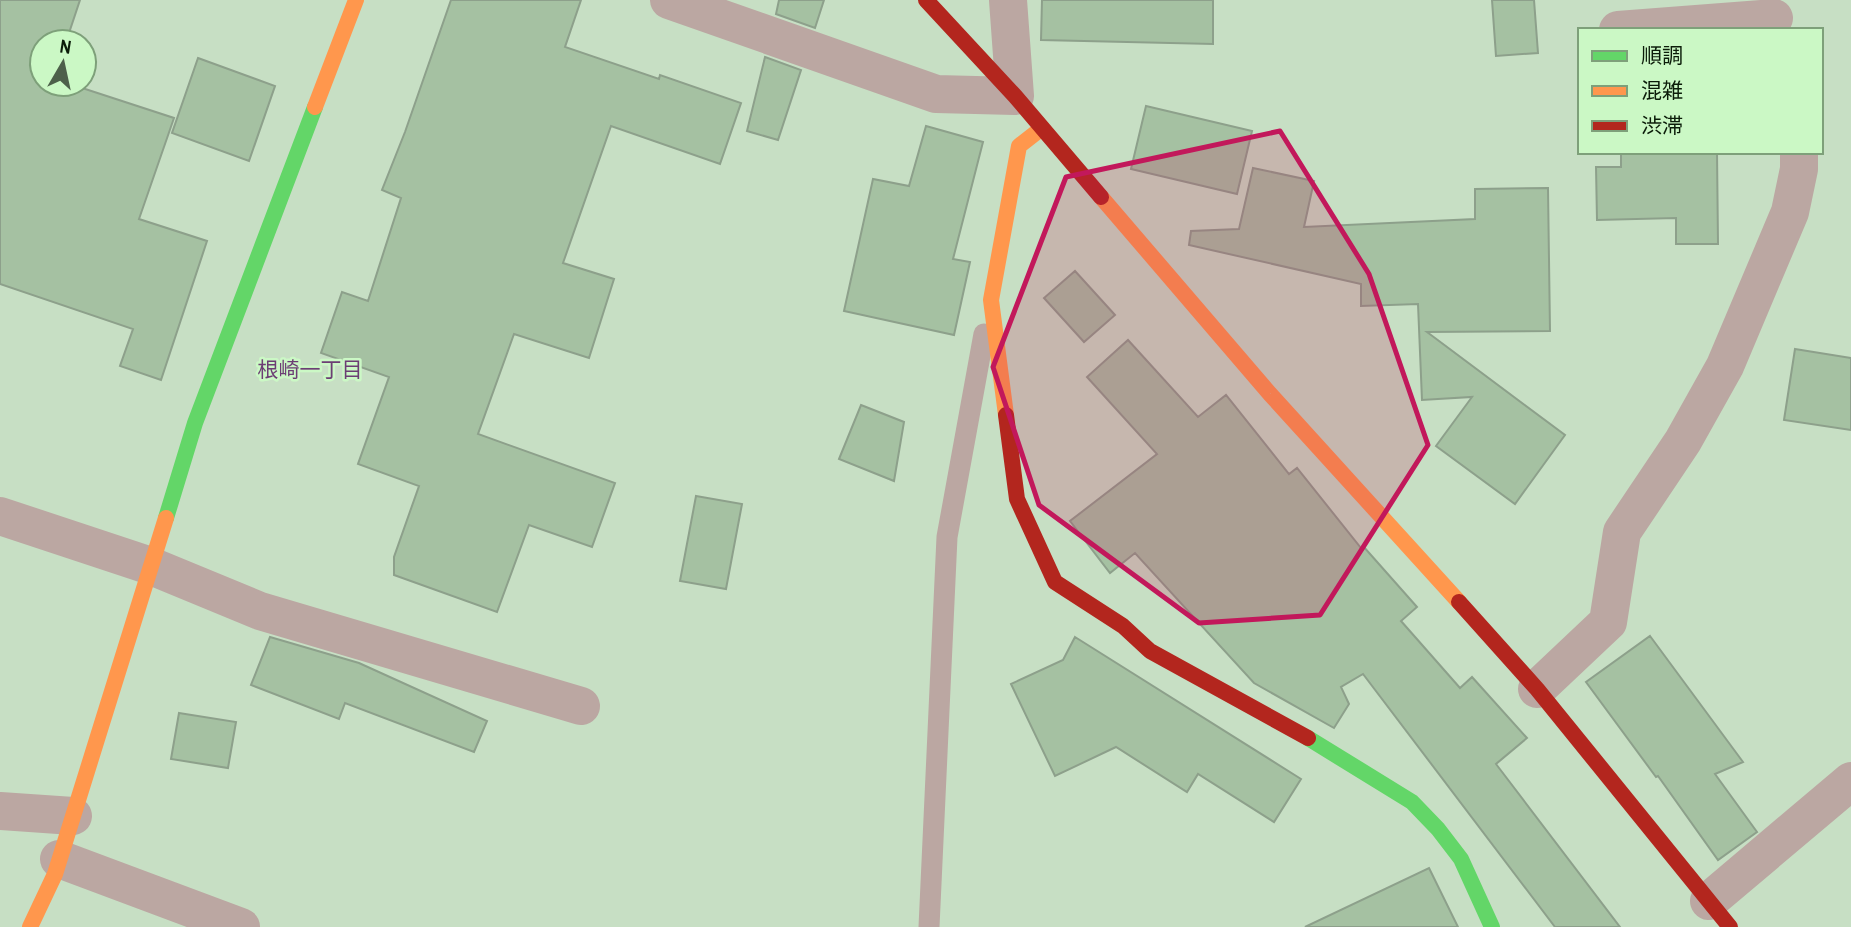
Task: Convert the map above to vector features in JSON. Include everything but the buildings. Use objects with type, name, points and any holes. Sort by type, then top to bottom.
[{"type":"street","points":[[30,927],[55,874],[195,423],[356,0]]},
{"type":"street","points":[[668,0],[936,94],[1015,96]]},
{"type":"street","points":[[926,0],[1015,96],[1270,394],[1536,689],[1719,914],[1851,781]]},
{"type":"street","points":[[1009,0],[1015,96]]},
{"type":"street","points":[[1640,28],[1774,16]]},
{"type":"street","points":[[1042,128],[1019,146],[990,300],[1017,499],[1055,582],[1123,626],[1150,652],[1306,737],[1412,802],[1438,829],[1461,859],[1492,927]]},
{"type":"street","points":[[1536,689],[1608,622],[1622,532],[1683,441],[1725,366],[1790,212],[1799,169],[1799,154]]},
{"type":"street","points":[[0,516],[151,566],[260,611],[582,706]]},
{"type":"street","points":[[0,811],[73,816]]},
{"type":"street","points":[[59,859],[241,927]]},
{"type":"lane","points":[[929,927],[947,537],[990,300]]},
{"type":"highlighted area","points":[[1280,131],[1369,274],[1428,445],[1320,615],[1199,623],[1039,505],[993,367],[1066,177]]},
{"type":"traffic: fast","points":[[166,518],[195,423],[315,107]]},
{"type":"traffic: fast","points":[[1308,738],[1412,802],[1438,829],[1461,859],[1492,927]]},
{"type":"traffic: slow","points":[[315,107],[356,0]]},
{"type":"traffic: slow","points":[[1006,415],[991,300],[1019,146],[1042,128]]},
{"type":"traffic: slow","points":[[1101,197],[1270,394],[1459,602]]},
{"type":"traffic: slow","points":[[30,927],[55,874],[166,518]]},
{"type":"traffic: jam","points":[[926,0],[1015,96],[1101,197]]},
{"type":"traffic: jam","points":[[1006,415],[1017,499],[1055,582],[1123,626],[1150,651],[1308,738]]},
{"type":"traffic: jam","points":[[1459,602],[1537,689],[1730,927]]},
{"type":"district","name":"根崎一丁目","points":[[310,369]]}]
